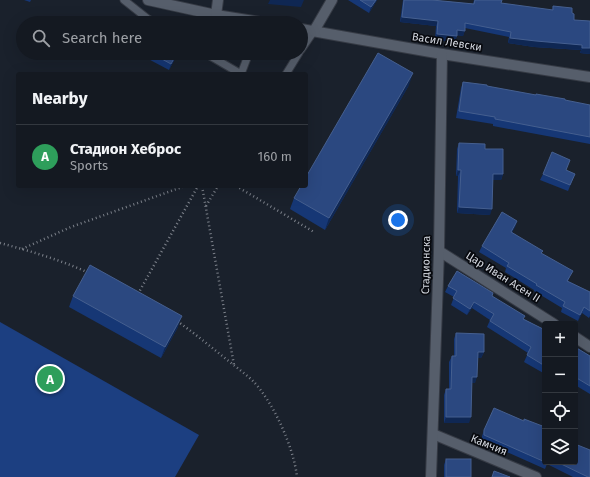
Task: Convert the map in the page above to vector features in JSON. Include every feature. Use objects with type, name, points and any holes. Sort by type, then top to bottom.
[{"type":"street","points":[[148,0],[222,16]]},
{"type":"street","points":[[216,15],[218,0]]},
{"type":"street","points":[[314,31],[332,0]]},
{"type":"street","name":"Васил Левски","points":[[308,30],[442,54],[590,76]]},
{"type":"street","name":"Стадионска","points":[[431,477],[439,251],[442,54]]},
{"type":"street","name":"Цар Иван Асен II","points":[[439,251],[549,321]]},
{"type":"street","points":[[578,339],[590,347]]},
{"type":"street","name":"Камчия","points":[[433,434],[536,477]]},
{"type":"lane","points":[[124,0],[144,16]]},
{"type":"lane","points":[[308,40],[314,31]]},
{"type":"lane","points":[[218,60],[238,72]]},
{"type":"lane","points":[[242,72],[246,60]]},
{"type":"lane","points":[[287,72],[295,60]]},
{"type":"path","points":[[22,249],[71,227],[177,188]]},
{"type":"path","points":[[136,297],[197,188]]},
{"type":"path","points":[[202,188],[234,366]]},
{"type":"path","points":[[206,207],[217,188]]},
{"type":"path","points":[[239,188],[314,232]]},
{"type":"path","points":[[0,243],[77,267],[90,273]]},
{"type":"path","points":[[175,319],[253,381],[268,399],[289,444],[297,477]]},
{"type":"shaded area","points":[[0,322],[199,435],[175,477],[0,477]]},
{"type":"building","points":[[360,0],[376,0],[371,7]]},
{"type":"building","points":[[404,0],[432,0],[474,4],[475,0],[502,0],[501,3],[553,10],[553,6],[572,8],[574,20],[590,21],[590,48],[582,48],[582,45],[510,38],[511,32],[465,23],[465,31],[457,30],[457,36],[437,34],[438,21],[402,17]]},
{"type":"building","points":[[378,53],[413,73],[329,218],[294,198],[300,188],[308,188],[308,174]]},
{"type":"building","points":[[164,60],[173,60],[171,64]]},
{"type":"building","points":[[463,82],[565,99],[590,105],[590,137],[459,111]]},
{"type":"building","points":[[459,143],[485,144],[485,149],[503,149],[503,174],[493,174],[492,209],[459,207],[461,170],[458,170]]},
{"type":"building","points":[[552,152],[570,160],[566,170],[575,174],[570,185],[543,174]]},
{"type":"building","points":[[502,212],[517,221],[511,232],[543,251],[541,253],[573,271],[567,281],[590,292],[590,311],[584,307],[580,315],[563,306],[565,302],[507,266],[509,263],[482,246]]},
{"type":"building","points":[[90,265],[182,316],[165,347],[73,296]]},
{"type":"building","points":[[457,271],[493,293],[492,296],[525,316],[523,319],[542,328],[542,364],[527,355],[531,347],[490,321],[494,314],[474,302],[470,309],[453,298],[457,291],[448,286]]},
{"type":"building","points":[[456,333],[484,334],[484,352],[478,352],[477,377],[472,377],[471,417],[446,417],[446,389],[451,389],[452,356],[456,356]]},
{"type":"building","points":[[578,349],[590,356],[590,386],[578,379]]},
{"type":"building","points":[[494,408],[524,421],[524,419],[542,426],[542,461],[484,435],[484,430]]},
{"type":"building","points":[[578,445],[590,450],[590,477],[563,465],[578,465]]},
{"type":"building","points":[[446,459],[471,459],[471,477],[446,477]]},
{"type":"building","points":[[494,471],[510,477],[492,477]]},
{"type":"place","name":"Стадион Хеброс","points":[[50,379]]}]
